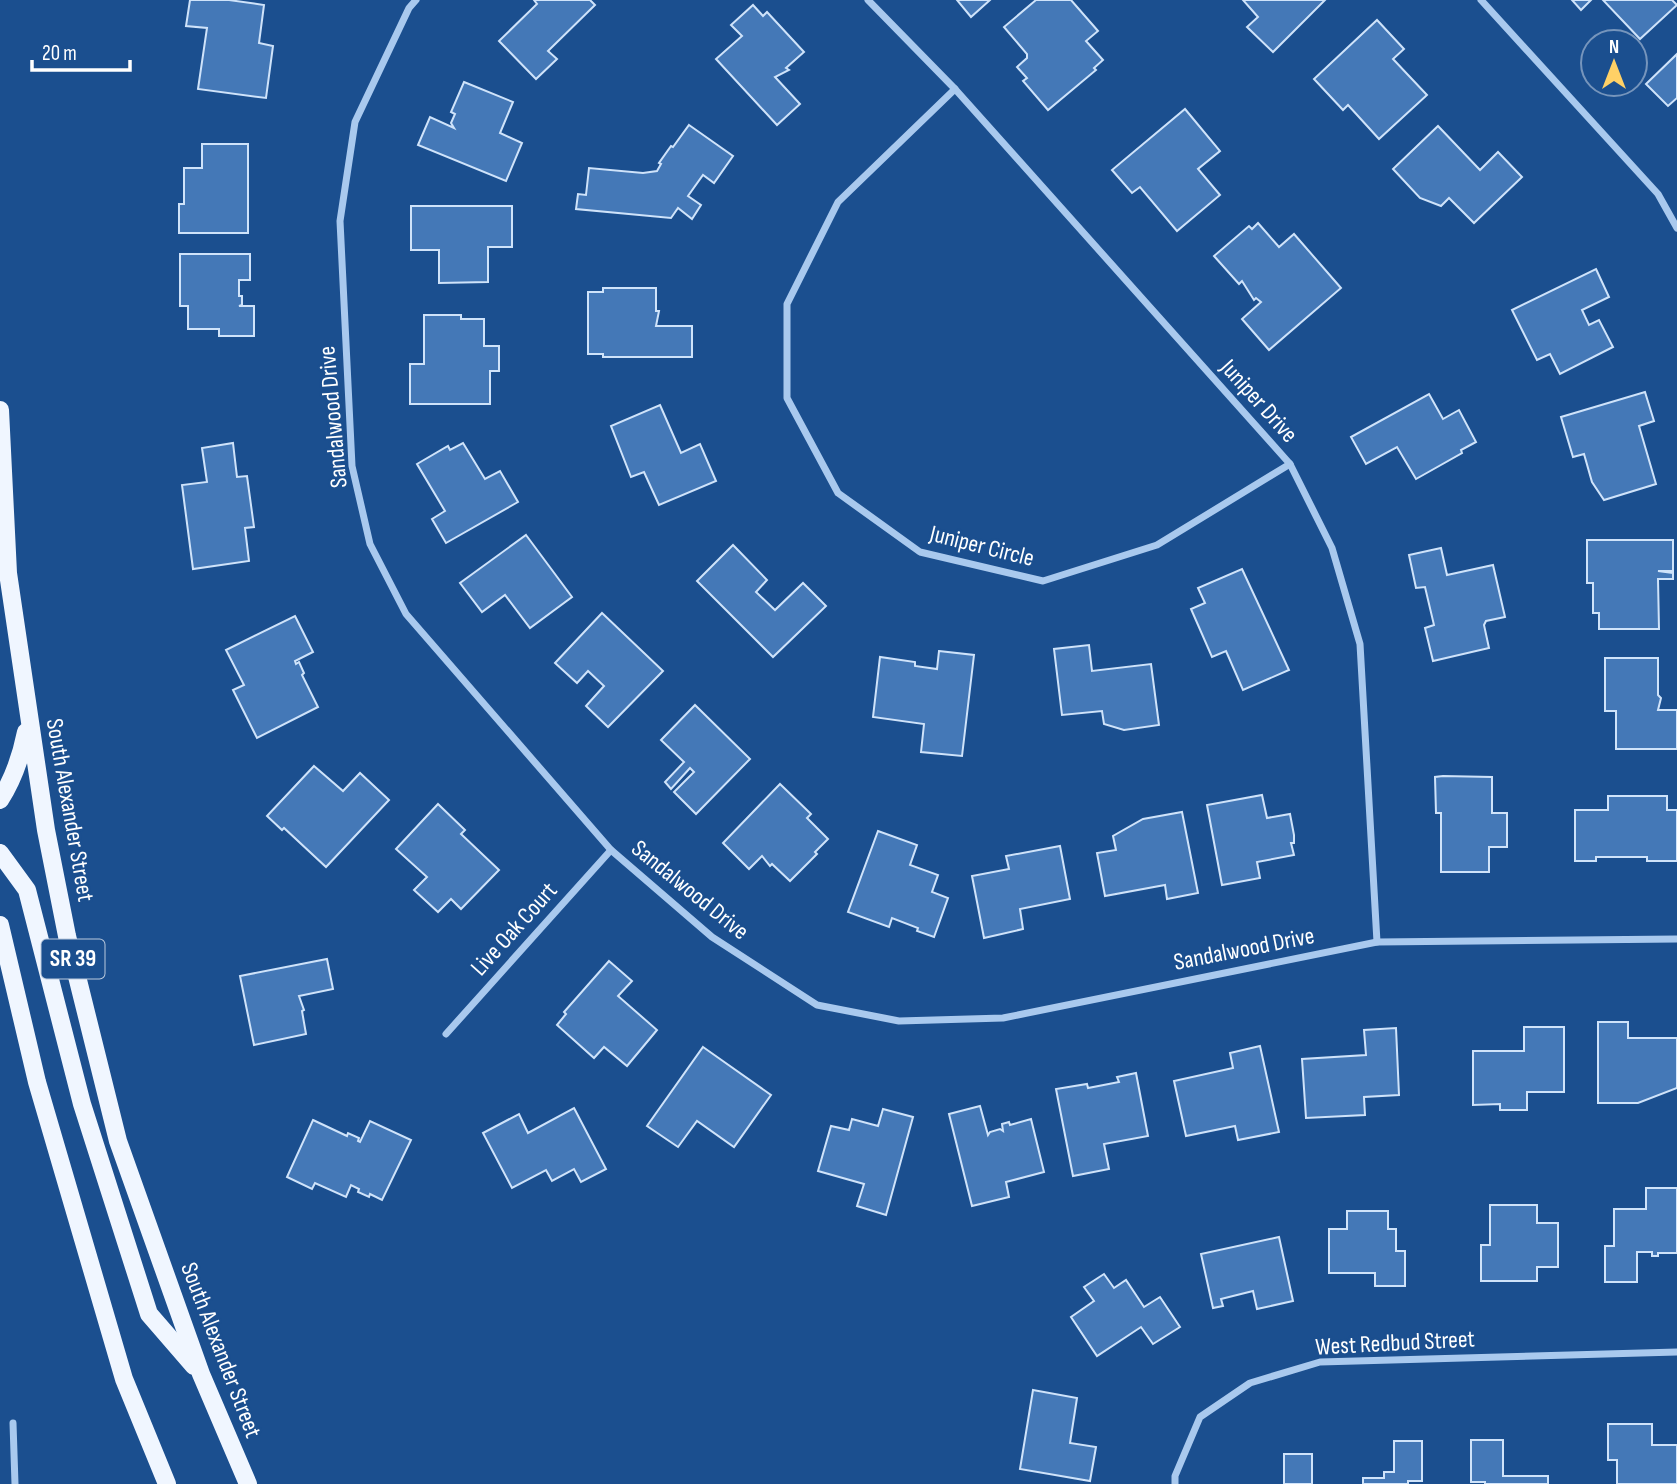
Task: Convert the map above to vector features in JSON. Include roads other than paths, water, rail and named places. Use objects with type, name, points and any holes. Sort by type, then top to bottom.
[{"type":"main road","name":"South Alexander Street","points":[[0,410],[8,573],[46,830],[67,936],[118,1141],[201,1374],[248,1484]]},
{"type":"main road","points":[[0,800],[11,783],[22,754],[28,718]]},
{"type":"main road","points":[[0,853],[27,890],[82,1104],[149,1314],[201,1374]]},
{"type":"main road","name":"SR 39","points":[[0,925],[37,1082],[124,1379],[167,1484]]},
{"type":"street","name":"Sandalwood Drive","points":[[416,0],[409,8],[355,122],[340,221],[352,466],[370,544],[406,614],[611,850],[712,937],[817,1005],[899,1021],[1003,1018],[1377,942],[1677,939]]},
{"type":"street","name":"Juniper Drive","points":[[867,0],[954,89],[1290,464],[1332,548],[1360,644],[1377,942]]},
{"type":"street","points":[[1481,0],[1658,194],[1677,228]]},
{"type":"street","name":"Juniper Circle","points":[[954,89],[838,202],[787,304],[787,398],[838,493],[920,552],[1042,581],[1157,545],[1290,464]]},
{"type":"street","name":"Live Oak Court","points":[[446,1034],[611,850]]},
{"type":"street","name":"West Redbud Street","points":[[1175,1484],[1175,1476],[1200,1417],[1250,1383],[1320,1362],[1677,1352]]},
{"type":"street","points":[[13,1423],[15,1484]]}]
